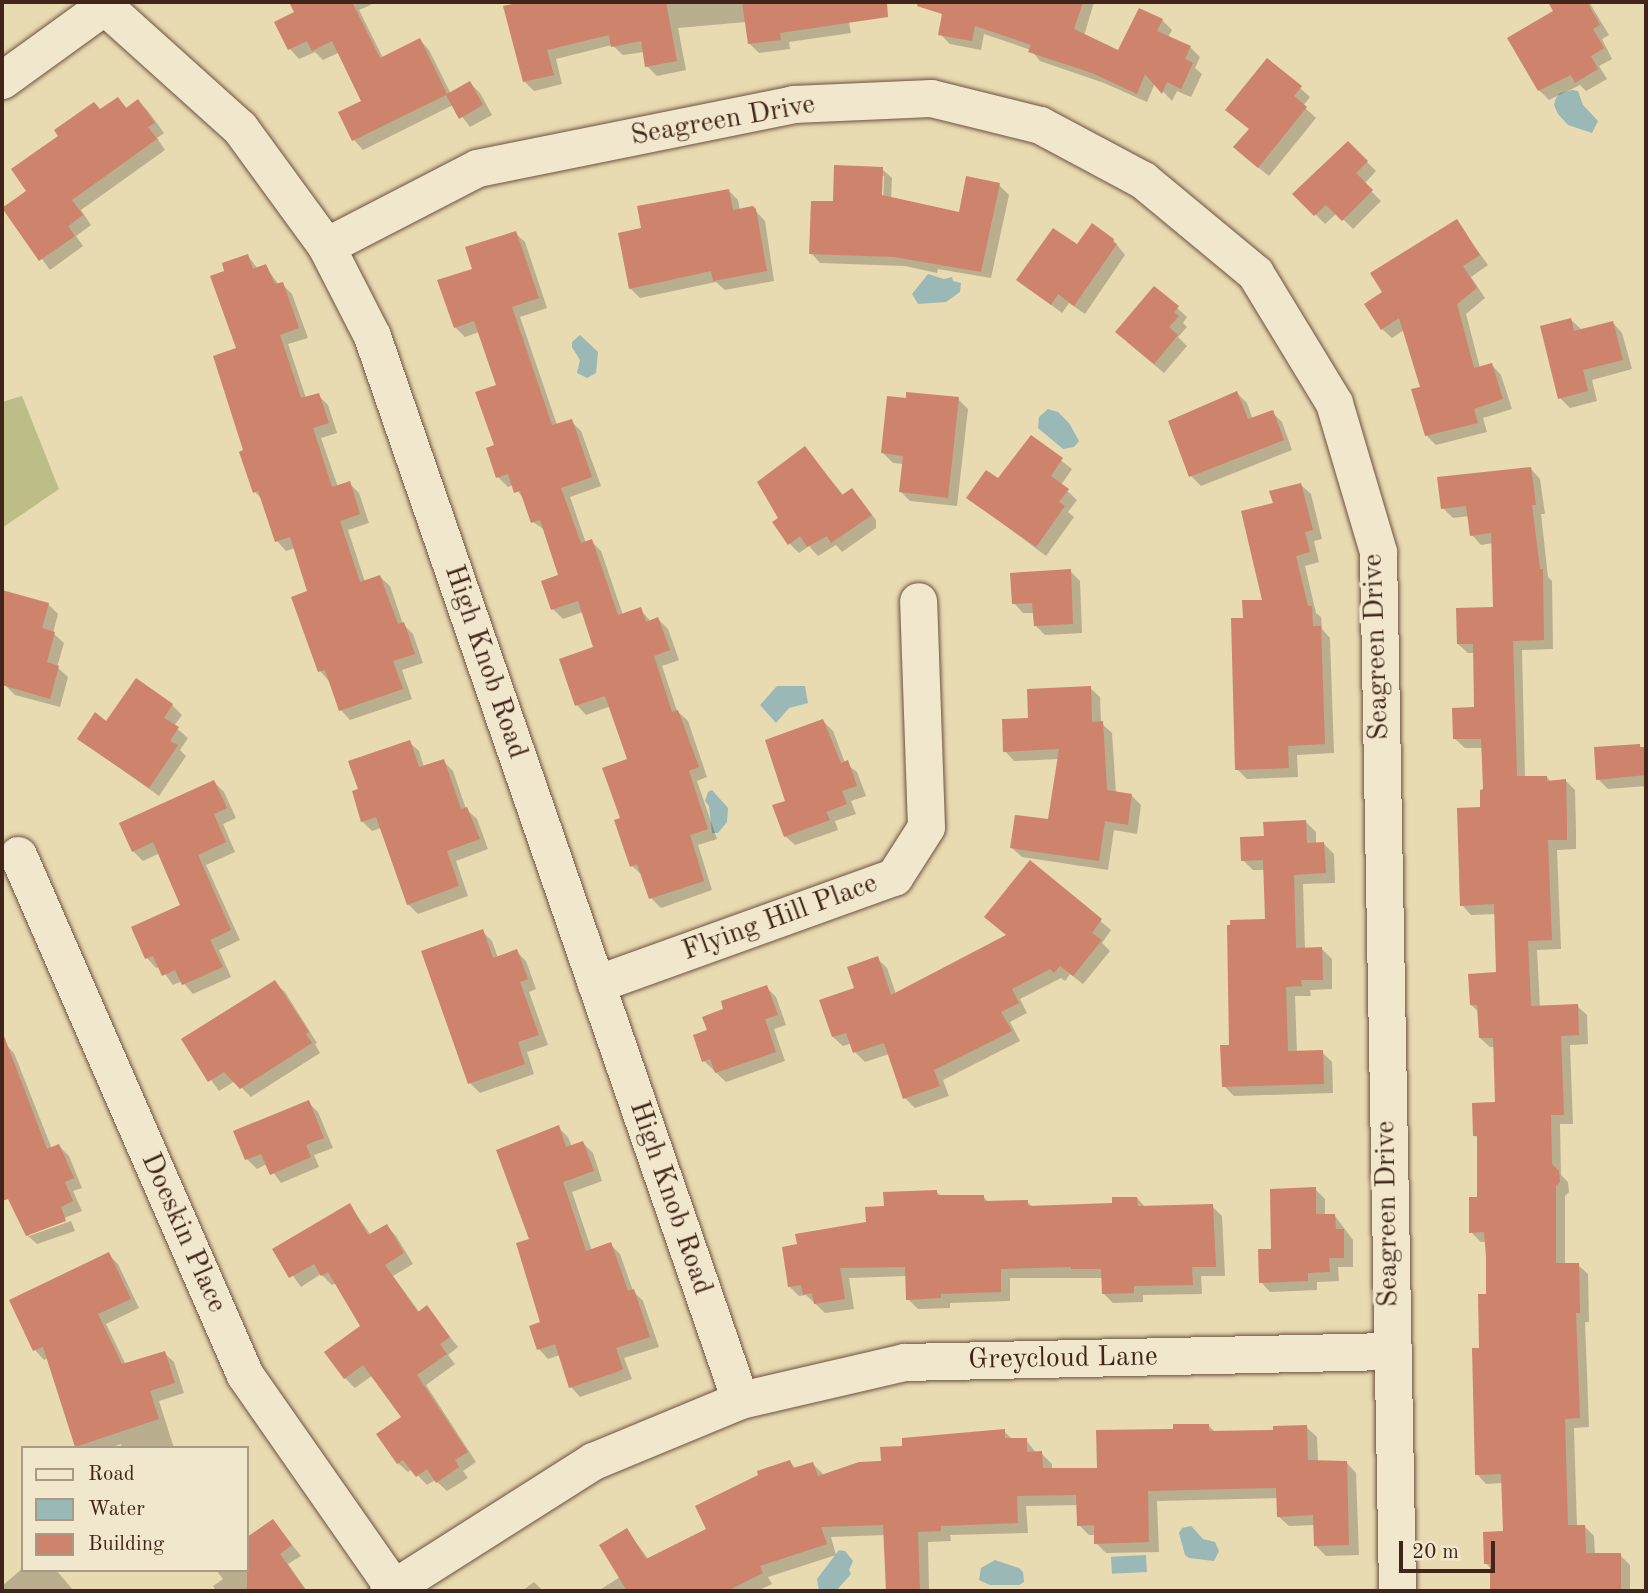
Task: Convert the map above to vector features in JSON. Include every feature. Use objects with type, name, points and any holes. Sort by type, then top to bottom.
[{"type":"street","points":[[2,80],[101,4]]},
{"type":"street","name":"High Knob Road","points":[[101,4],[240,128],[326,246],[372,336],[740,1400]]},
{"type":"street","name":"Seagreen Drive","points":[[326,246],[477,168],[793,104],[931,97],[1040,125],[1143,180],[1255,273],[1334,403],[1378,552],[1397,1591]]},
{"type":"street","name":"Flying Hill Place","points":[[596,984],[894,877],[926,827],[918,601]]},
{"type":"street","name":"Doeskin Place","points":[[18,855],[245,1375],[390,1589]]},
{"type":"street","name":"Greycloud Lane","points":[[390,1589],[593,1461],[740,1400],[904,1362],[1391,1351]]},
{"type":"green space","points":[[22,396],[59,489],[2,528],[2,402]]},
{"type":"water","points":[[1578,91],[1583,105],[1598,121],[1592,133],[1568,125],[1558,114],[1554,105],[1556,98],[1560,93]]},
{"type":"water","points":[[928,274],[944,279],[952,277],[953,281],[961,283],[960,292],[946,302],[918,304],[912,294]]},
{"type":"water","points":[[580,335],[598,352],[596,373],[587,378],[577,373],[580,360],[572,347],[572,342]]},
{"type":"water","points":[[1048,409],[1058,412],[1069,423],[1079,441],[1074,447],[1063,449],[1038,428],[1039,417]]},
{"type":"water","points":[[777,686],[805,686],[808,703],[789,708],[776,723],[760,705]]},
{"type":"water","points":[[712,790],[728,808],[727,822],[718,833],[712,833],[709,806],[705,801],[708,792]]},
{"type":"water","points":[[1191,1526],[1203,1539],[1215,1542],[1219,1551],[1214,1561],[1189,1558],[1185,1555],[1179,1533],[1182,1528]]},
{"type":"water","points":[[839,1550],[845,1551],[853,1561],[849,1570],[851,1574],[836,1591],[819,1591],[817,1579]]},
{"type":"water","points":[[1146,1555],[1147,1572],[1112,1574],[1111,1557]]},
{"type":"water","points":[[995,1560],[1019,1568],[1023,1572],[1024,1582],[1019,1585],[990,1585],[979,1580],[981,1568]]},
{"type":"building","points":[[289,2],[352,2],[380,58],[420,38],[447,94],[470,81],[483,105],[459,119],[446,95],[352,141],[338,112],[361,101],[332,41],[312,51],[307,41],[288,50],[274,22],[294,12]]},
{"type":"building","points":[[521,2],[666,2],[677,61],[645,67],[641,41],[611,47],[609,35],[547,50],[554,75],[523,82],[503,6]]},
{"type":"building","points":[[742,2],[887,2],[888,17],[780,33],[781,40],[748,44]]},
{"type":"building","points":[[918,2],[1083,2],[1074,29],[1118,50],[1139,8],[1163,19],[1157,31],[1191,46],[1185,59],[1193,63],[1181,89],[1167,82],[1162,94],[1145,74],[1137,94],[1092,73],[1028,52],[1031,45],[975,26],[972,41],[938,35],[942,14],[917,6]]},
{"type":"building","points":[[1548,2],[1587,2],[1600,25],[1593,29],[1604,48],[1591,56],[1598,69],[1575,83],[1571,75],[1538,91],[1507,38],[1553,11]]},
{"type":"building","points":[[1267,58],[1302,86],[1294,96],[1307,107],[1258,168],[1233,147],[1249,129],[1225,110]]},
{"type":"building","points":[[118,97],[126,108],[138,99],[155,123],[148,127],[157,139],[72,200],[83,215],[68,226],[75,236],[39,261],[2,208],[26,191],[11,169],[58,136],[54,130],[94,102],[100,109]]},
{"type":"building","points":[[1348,141],[1368,161],[1356,173],[1373,190],[1342,221],[1326,205],[1314,216],[1292,194]]},
{"type":"building","points":[[834,165],[883,167],[882,195],[959,212],[966,176],[1000,183],[981,272],[894,257],[809,254],[811,201],[833,201]]},
{"type":"building","points":[[729,189],[733,210],[753,206],[756,209],[767,271],[713,281],[711,271],[629,289],[618,233],[641,228],[637,206]]},
{"type":"building","points":[[1457,219],[1480,255],[1463,266],[1477,288],[1457,304],[1474,368],[1492,363],[1503,399],[1474,409],[1478,423],[1425,436],[1411,389],[1420,387],[1399,318],[1381,330],[1364,304],[1382,292],[1370,273]]},
{"type":"building","points":[[1092,223],[1117,244],[1074,306],[1058,294],[1051,305],[1016,280],[1053,228],[1077,244]]},
{"type":"building","points":[[516,231],[539,298],[512,307],[552,425],[572,419],[592,477],[561,488],[581,543],[592,539],[618,615],[641,607],[646,622],[658,617],[670,650],[654,656],[672,712],[678,710],[699,767],[689,771],[708,829],[690,835],[704,881],[649,899],[637,864],[630,867],[614,820],[620,818],[602,768],[627,759],[605,696],[575,706],[559,659],[593,647],[578,601],[551,610],[541,581],[558,575],[540,520],[531,523],[520,491],[514,493],[508,474],[496,478],[486,448],[494,445],[475,392],[496,385],[474,321],[454,328],[437,280],[472,269],[465,247]]},
{"type":"building","points":[[248,254],[253,269],[266,264],[275,284],[283,282],[299,328],[280,335],[301,398],[319,393],[329,423],[313,428],[332,487],[350,481],[360,514],[340,521],[360,582],[380,575],[398,624],[404,622],[415,654],[393,661],[403,689],[339,711],[325,670],[318,672],[291,597],[307,591],[290,537],[275,542],[258,491],[253,493],[239,452],[243,450],[213,356],[236,348],[210,276],[224,271],[222,263]]},
{"type":"building","points":[[1154,286],[1179,306],[1174,313],[1179,316],[1169,327],[1178,335],[1154,364],[1115,332]]},
{"type":"building","points":[[1571,318],[1574,331],[1613,321],[1623,360],[1583,370],[1588,391],[1558,399],[1540,326]]},
{"type":"building","points":[[1237,391],[1248,419],[1273,410],[1284,440],[1189,477],[1168,421]]},
{"type":"building","points":[[906,392],[959,397],[948,498],[899,492],[903,456],[881,453],[887,396],[906,398]]},
{"type":"building","points":[[1031,435],[1063,458],[1051,476],[1069,489],[1059,502],[1065,506],[1036,547],[966,498],[986,470],[998,478]]},
{"type":"building","points":[[805,446],[842,495],[852,488],[872,515],[831,543],[827,536],[807,547],[800,536],[788,545],[772,522],[778,518],[757,482]]},
{"type":"building","points":[[1531,467],[1536,505],[1532,505],[1540,569],[1543,569],[1544,640],[1513,641],[1517,776],[1547,776],[1547,781],[1566,779],[1567,840],[1548,840],[1552,940],[1528,941],[1531,1006],[1578,1004],[1579,1035],[1561,1036],[1564,1115],[1551,1115],[1552,1164],[1559,1171],[1560,1182],[1556,1186],[1556,1263],[1579,1263],[1580,1313],[1576,1313],[1580,1418],[1565,1419],[1568,1525],[1585,1525],[1586,1553],[1621,1553],[1621,1591],[1490,1591],[1490,1564],[1484,1564],[1483,1532],[1503,1531],[1501,1474],[1475,1475],[1472,1348],[1479,1348],[1478,1294],[1486,1294],[1486,1257],[1484,1232],[1469,1233],[1469,1197],[1477,1197],[1477,1136],[1473,1136],[1472,1103],[1495,1102],[1493,1038],[1479,1038],[1477,1005],[1470,1005],[1468,974],[1496,972],[1494,904],[1460,906],[1457,808],[1480,807],[1480,790],[1483,789],[1481,739],[1453,739],[1452,708],[1474,707],[1473,644],[1457,644],[1456,608],[1493,607],[1491,533],[1470,536],[1466,506],[1441,509],[1437,477]]},
{"type":"building","points":[[1301,483],[1313,530],[1305,532],[1310,552],[1296,556],[1308,606],[1312,606],[1313,626],[1321,626],[1325,744],[1288,746],[1289,768],[1235,770],[1231,618],[1243,618],[1242,600],[1262,600],[1241,511],[1273,503],[1269,491]]},
{"type":"building","points":[[1071,569],[1073,624],[1034,626],[1032,603],[1012,604],[1010,573]]},
{"type":"building","points":[[2,590],[49,603],[42,628],[55,632],[47,662],[59,666],[50,699],[2,685]]},
{"type":"building","points":[[136,678],[173,704],[164,718],[179,727],[170,741],[178,745],[149,788],[77,739],[95,712],[106,721]]},
{"type":"building","points":[[1091,686],[1092,722],[1103,721],[1107,790],[1132,794],[1128,825],[1105,821],[1099,861],[1010,848],[1015,815],[1048,819],[1059,749],[1003,752],[1002,719],[1028,718],[1027,689]]},
{"type":"building","points":[[823,719],[841,763],[848,760],[857,786],[842,791],[847,804],[826,812],[830,820],[784,837],[772,805],[785,801],[765,740]]},
{"type":"building","points":[[410,740],[419,767],[444,759],[461,809],[467,807],[480,839],[447,851],[459,886],[407,905],[376,817],[361,822],[352,791],[358,789],[348,761]]},
{"type":"building","points":[[1640,744],[1640,747],[1646,747],[1646,775],[1596,780],[1594,747]]},
{"type":"building","points":[[214,780],[227,808],[214,814],[226,842],[198,855],[231,930],[210,940],[223,967],[182,985],[175,970],[162,976],[153,956],[145,959],[131,927],[180,905],[153,842],[132,852],[119,823]]},
{"type":"building","points":[[1306,820],[1307,843],[1324,842],[1326,873],[1294,875],[1296,948],[1322,947],[1323,980],[1301,980],[1302,986],[1286,987],[1288,1051],[1323,1050],[1324,1084],[1222,1087],[1220,1045],[1229,1045],[1227,925],[1230,925],[1230,920],[1265,919],[1263,860],[1241,861],[1240,837],[1264,836],[1263,822]]},
{"type":"building","points":[[1030,860],[1102,919],[1092,933],[1102,940],[1073,976],[1060,966],[1054,973],[1050,969],[1012,989],[1019,1003],[1001,1012],[1012,1031],[934,1070],[940,1086],[903,1099],[884,1043],[853,1053],[846,1033],[832,1037],[819,1000],[854,988],[847,967],[878,956],[891,995],[1006,935],[984,917]]},
{"type":"building","points":[[483,929],[493,958],[517,949],[528,979],[520,982],[539,1035],[518,1042],[525,1064],[468,1084],[421,951]]},
{"type":"building","points":[[275,980],[309,1032],[306,1034],[312,1043],[240,1089],[224,1072],[208,1082],[181,1039]]},
{"type":"building","points":[[767,985],[778,1015],[765,1019],[776,1052],[715,1073],[710,1059],[702,1062],[693,1035],[707,1030],[702,1017],[723,1009],[721,1001]]},
{"type":"building","points":[[4,1036],[47,1149],[59,1144],[74,1178],[65,1182],[73,1201],[61,1207],[66,1221],[26,1236],[8,1199],[2,1201]]},
{"type":"building","points":[[309,1100],[324,1138],[306,1145],[311,1157],[270,1175],[261,1154],[245,1160],[233,1131]]},
{"type":"building","points":[[559,1125],[566,1147],[583,1141],[594,1171],[563,1182],[586,1251],[611,1242],[628,1291],[634,1289],[650,1337],[616,1348],[623,1369],[569,1388],[555,1344],[537,1350],[529,1326],[540,1322],[516,1243],[529,1239],[496,1150]]},
{"type":"building","points":[[1316,1187],[1316,1214],[1335,1214],[1336,1229],[1344,1229],[1344,1258],[1329,1258],[1330,1272],[1308,1273],[1308,1281],[1259,1283],[1258,1249],[1271,1249],[1270,1189]]},
{"type":"building","points":[[937,1190],[937,1195],[984,1195],[984,1201],[1028,1200],[1028,1206],[1112,1203],[1112,1197],[1137,1197],[1138,1206],[1213,1204],[1216,1267],[1192,1267],[1193,1285],[1134,1286],[1134,1293],[1102,1294],[1101,1269],[1071,1267],[1001,1269],[1001,1292],[941,1294],[941,1298],[906,1300],[905,1267],[840,1268],[845,1299],[814,1304],[812,1293],[803,1295],[801,1285],[788,1287],[782,1247],[797,1244],[795,1234],[866,1222],[865,1207],[884,1206],[883,1192]]},
{"type":"building","points":[[350,1203],[368,1235],[387,1224],[404,1253],[385,1265],[418,1312],[427,1305],[450,1337],[440,1344],[447,1354],[417,1375],[468,1452],[455,1460],[459,1467],[436,1483],[427,1469],[416,1477],[403,1460],[397,1464],[376,1434],[401,1417],[363,1365],[344,1379],[324,1352],[360,1326],[328,1272],[321,1276],[314,1264],[289,1278],[272,1249]]},
{"type":"building","points":[[109,1252],[131,1299],[98,1314],[122,1364],[165,1351],[175,1383],[150,1391],[159,1419],[75,1446],[43,1347],[33,1351],[9,1300]]},
{"type":"building","points":[[1173,1424],[1209,1424],[1209,1431],[1273,1430],[1273,1426],[1307,1425],[1308,1460],[1347,1461],[1349,1545],[1314,1546],[1313,1515],[1277,1517],[1276,1488],[1148,1491],[1149,1542],[1094,1544],[1094,1525],[1077,1526],[1076,1495],[1017,1496],[1018,1523],[941,1526],[941,1531],[918,1532],[920,1591],[886,1591],[883,1525],[821,1527],[827,1544],[760,1566],[763,1573],[727,1591],[627,1591],[599,1545],[627,1528],[646,1559],[706,1529],[695,1506],[758,1475],[757,1471],[790,1460],[793,1468],[813,1462],[818,1476],[859,1462],[881,1461],[880,1447],[902,1446],[902,1438],[1005,1429],[1005,1438],[1027,1438],[1027,1452],[1042,1451],[1043,1468],[1097,1468],[1096,1430],[1173,1429]]},
{"type":"building","points":[[273,1519],[292,1545],[280,1554],[306,1591],[247,1591],[248,1536]]}]
